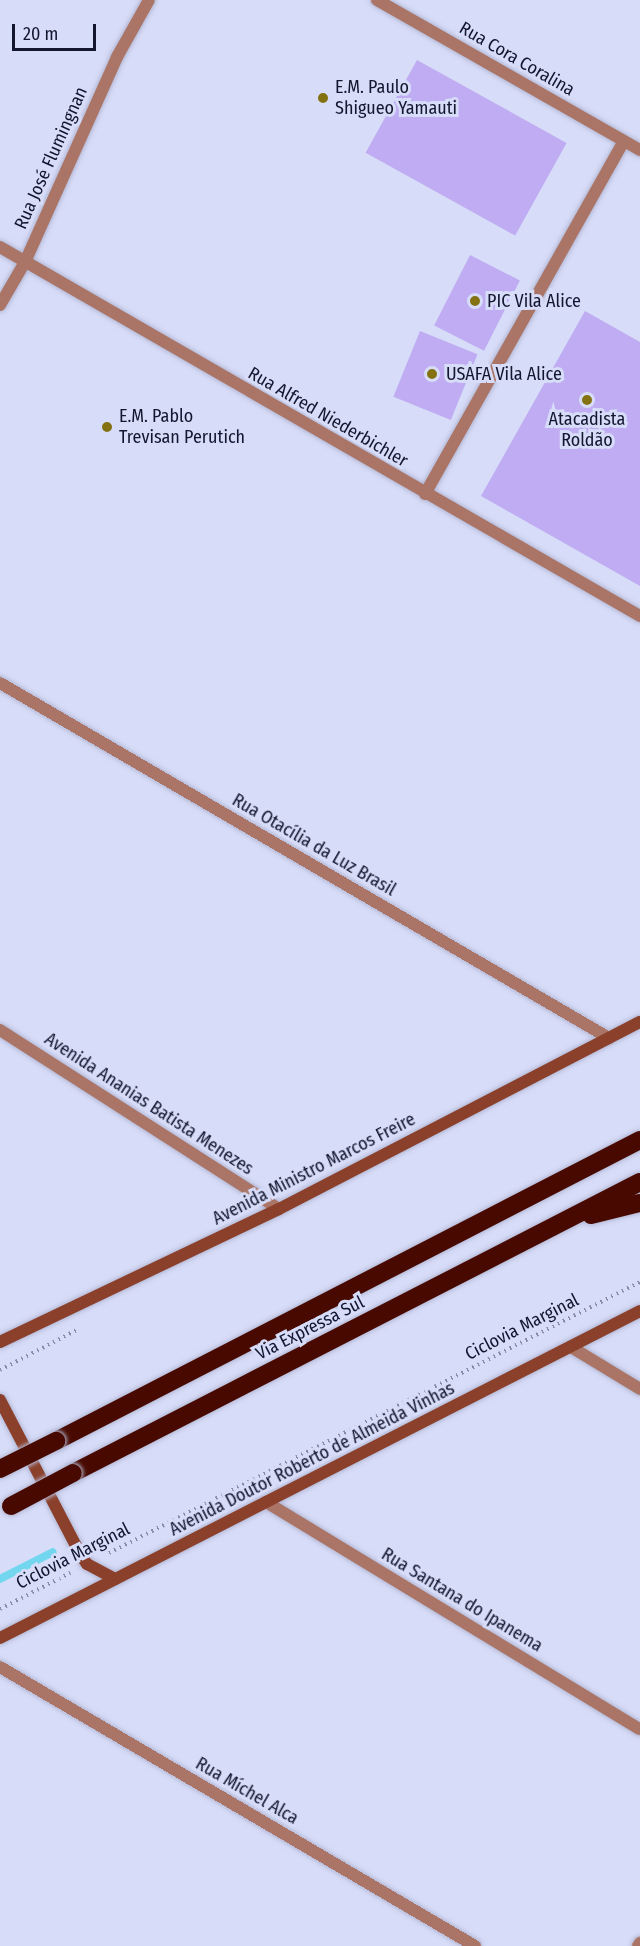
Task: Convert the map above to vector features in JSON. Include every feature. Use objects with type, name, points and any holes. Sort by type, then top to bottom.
[{"type":"highway","name":"Via Expressa Sul","points":[[0,1469],[640,1140]]},
{"type":"highway","name":"Via Expressa Sul","points":[[6,1509],[640,1182]]},
{"type":"highway","points":[[560,1223],[640,1203]]},
{"type":"main road","name":"Avenida Ministro Marcos Freire","points":[[0,1342],[279,1209],[640,1022]]},
{"type":"main road","name":"Avenida Doutor Roberto de Almeida Vinhas","points":[[0,1638],[640,1311]]},
{"type":"main road","points":[[0,1400],[87,1564],[115,1579]]},
{"type":"street","name":"Rua José Flumingnan","points":[[0,305],[25,262],[117,57],[149,0]]},
{"type":"street","name":"Rua Cora Coralina","points":[[377,0],[640,150]]},
{"type":"street","points":[[425,494],[624,141]]},
{"type":"street","name":"Rua Alfred Niederbichler","points":[[0,247],[640,616]]},
{"type":"street","name":"Rua Otacília da Luz Brasil","points":[[0,683],[609,1038]]},
{"type":"street","name":"Avenida Ananias Batista Menezes","points":[[0,1030],[279,1209]]},
{"type":"street","points":[[571,1347],[640,1389]]},
{"type":"street","name":"Rua Santana do Ipanema","points":[[266,1502],[640,1729]]},
{"type":"street","name":"Rua Míchel Alca","points":[[0,1667],[476,1946]]},
{"type":"path","name":"Ciclovia Marginal","points":[[0,1609],[640,1282]]},
{"type":"building","points":[[417,60],[567,143],[515,236],[366,153]]},
{"type":"building","name":"PIC Vila Alice","points":[[470,255],[520,280],[484,351],[434,325]]},
{"type":"building","name":"Atacadista Roldão","points":[[585,311],[640,342],[640,586],[481,496]]},
{"type":"building","name":"USAFA Vila Alice","points":[[420,331],[477,354],[451,420],[393,397]]},
{"type":"waterway","points":[[0,1579],[53,1552]]},
{"type":"place","name":"E.M. Paulo Shigueo Yamauti","points":[[323,98]]},
{"type":"place","name":"PIC Vila Alice","points":[[475,301]]},
{"type":"place","name":"USAFA Vila Alice","points":[[432,374]]},
{"type":"place","name":"Atacadista Roldão","points":[[587,400]]},
{"type":"place","name":"E.M. Pablo Trevisan Perutich","points":[[107,427]]}]
